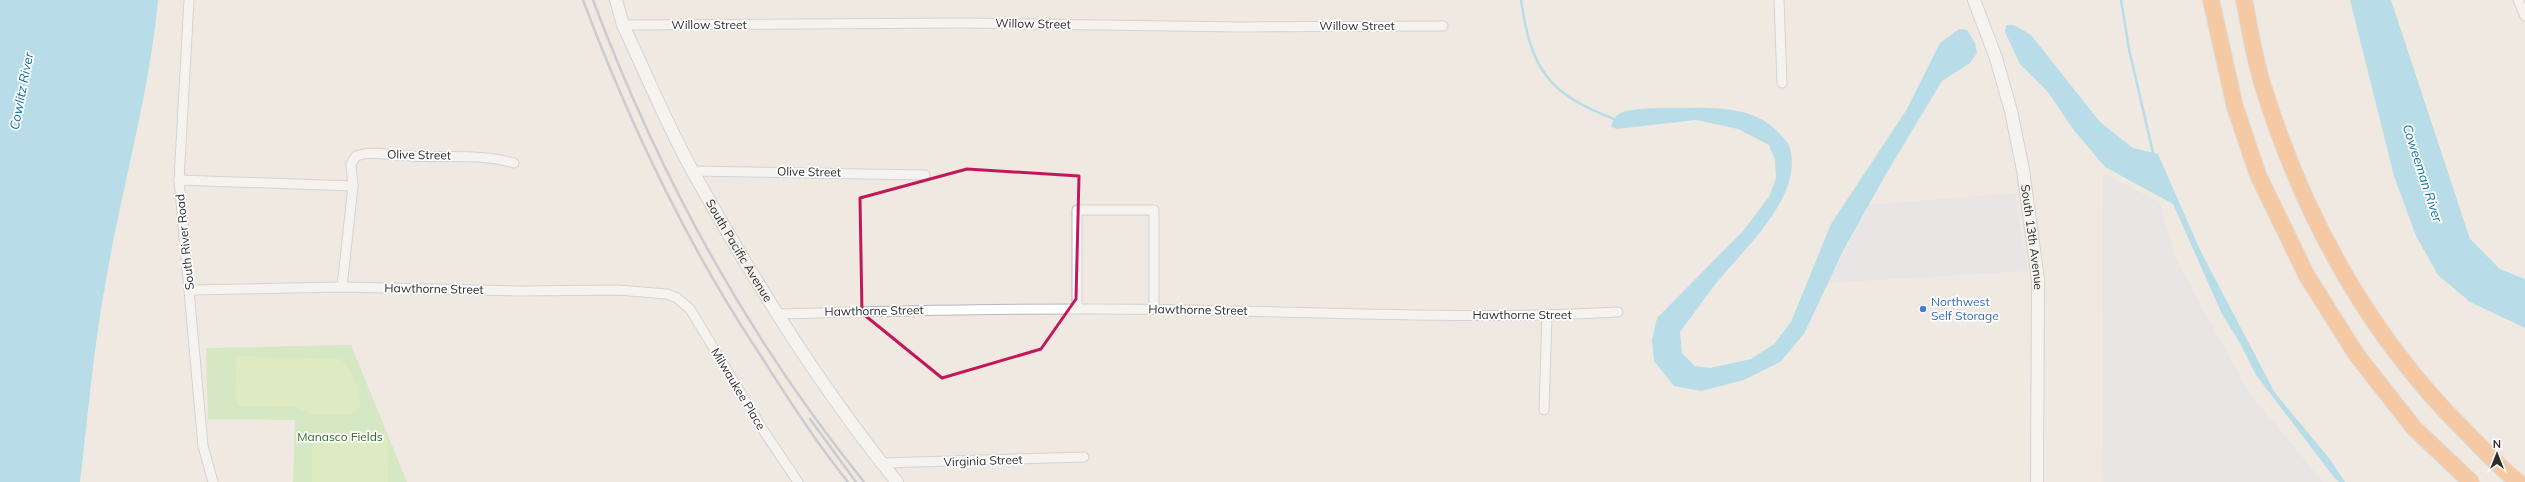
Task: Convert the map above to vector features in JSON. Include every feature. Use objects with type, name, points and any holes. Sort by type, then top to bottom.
[{"type":"highway","points":[[2211,0],[2235,107],[2258,175],[2307,276],[2356,354],[2414,428],[2471,482]]},
{"type":"highway","points":[[2244,0],[2262,84],[2283,145],[2333,258],[2378,329],[2438,405],[2518,482]]},
{"type":"street","name":"South River Road","points":[[189,0],[179,180],[190,290],[202,446],[213,482]]},
{"type":"street","name":"South Pacific Avenue","points":[[616,0],[623,25],[693,171],[778,314],[831,394],[897,482]]},
{"type":"street","points":[[1780,0],[1782,83]]},
{"type":"street","name":"South 13th Avenue","points":[[1974,0],[1996,58],[2011,111],[2023,170],[2038,280],[2038,482]]},
{"type":"street","points":[[2518,0],[2525,16]]},
{"type":"street","name":"Willow Street","points":[[623,25],[963,23],[1238,27],[1443,26]]},
{"type":"street","name":"Olive Street","points":[[342,287],[353,186],[353,160],[356,156],[366,152],[407,156],[467,155],[496,158],[514,163]]},
{"type":"street","name":"Olive Street","points":[[693,171],[925,175]]},
{"type":"street","points":[[179,180],[353,186]]},
{"type":"street","points":[[1077,309],[1077,210],[1154,210],[1154,309]]},
{"type":"street","name":"Hawthorne Street","points":[[190,290],[342,287],[520,291],[618,290],[656,292],[677,298]]},
{"type":"street","name":"Milwaukee Place","points":[[677,298],[690,309],[765,433],[798,482]]},
{"type":"street","name":"Hawthorne Street","points":[[778,314],[875,310],[1077,309],[1547,316],[1618,312]]},
{"type":"street","points":[[1544,410],[1547,316]]},
{"type":"street","name":"Virginia Street","points":[[882,463],[1084,457]]},
{"type":"highlighted area","points":[[967,169],[1079,176],[1076,299],[1041,349],[942,378],[862,313],[860,198]]},
{"type":"shaded area","points":[[2103,173],[2160,202],[2175,257],[2248,391],[2323,482],[2102,482]]},
{"type":"shaded area","points":[[2015,193],[2028,271],[1828,283],[1869,205]]},
{"type":"green space","name":"Manasco Fields","points":[[351,345],[407,482],[293,482],[295,420],[208,419],[206,348]]},
{"type":"green space","points":[[235,356],[340,359],[349,369],[358,387],[360,406],[353,414],[313,415],[294,407],[237,406]]},
{"type":"green space","points":[[387,435],[388,482],[312,482],[312,437]]},
{"type":"water","name":"Cowlitz River","points":[[0,0],[158,0],[148,72],[101,310],[80,482],[0,482]]},
{"type":"water","name":"Coweeman River","points":[[2350,0],[2391,0],[2470,239],[2500,269],[2525,279],[2525,328],[2470,302],[2438,275],[2416,236],[2394,176]]},
{"type":"water","points":[[2006,25],[2014,25],[2031,35],[2100,122],[2133,148],[2158,154],[2200,250],[2275,393],[2329,458],[2345,482],[2339,482],[2333,476],[2256,375],[2240,343],[2222,314],[2173,204],[2105,167],[2073,129],[2048,92],[2020,64],[2005,32]]},
{"type":"water","points":[[1959,29],[1967,30],[1975,43],[1977,53],[1970,63],[1942,81],[1886,174],[1843,251],[1804,334],[1780,362],[1744,380],[1701,391],[1674,386],[1654,361],[1652,340],[1657,318],[1743,231],[1769,197],[1776,178],[1775,160],[1769,145],[1738,129],[1696,120],[1617,129],[1611,127],[1616,117],[1623,112],[1643,109],[1729,109],[1757,117],[1769,124],[1788,144],[1790,148],[1792,166],[1788,184],[1780,202],[1757,237],[1708,293],[1680,332],[1682,353],[1695,366],[1710,368],[1751,359],[1774,344],[1791,322],[1831,224],[1907,109],[1940,43]]},
{"type":"waterway","points":[[1521,0],[1530,44],[1537,61],[1546,76],[1558,89],[1573,100],[1591,110],[1614,119]]},
{"type":"waterway","points":[[2121,0],[2129,49],[2153,153]]},
{"type":"railway","points":[[583,0],[619,91],[682,224],[731,309],[812,434],[848,482]]},
{"type":"railway","points":[[593,0],[646,128],[676,190],[709,252],[781,370],[821,427],[864,482]]},
{"type":"railway","points":[[810,419],[856,482]]},
{"type":"place","name":"Northwest Self Storage","points":[[1923,309]]}]
